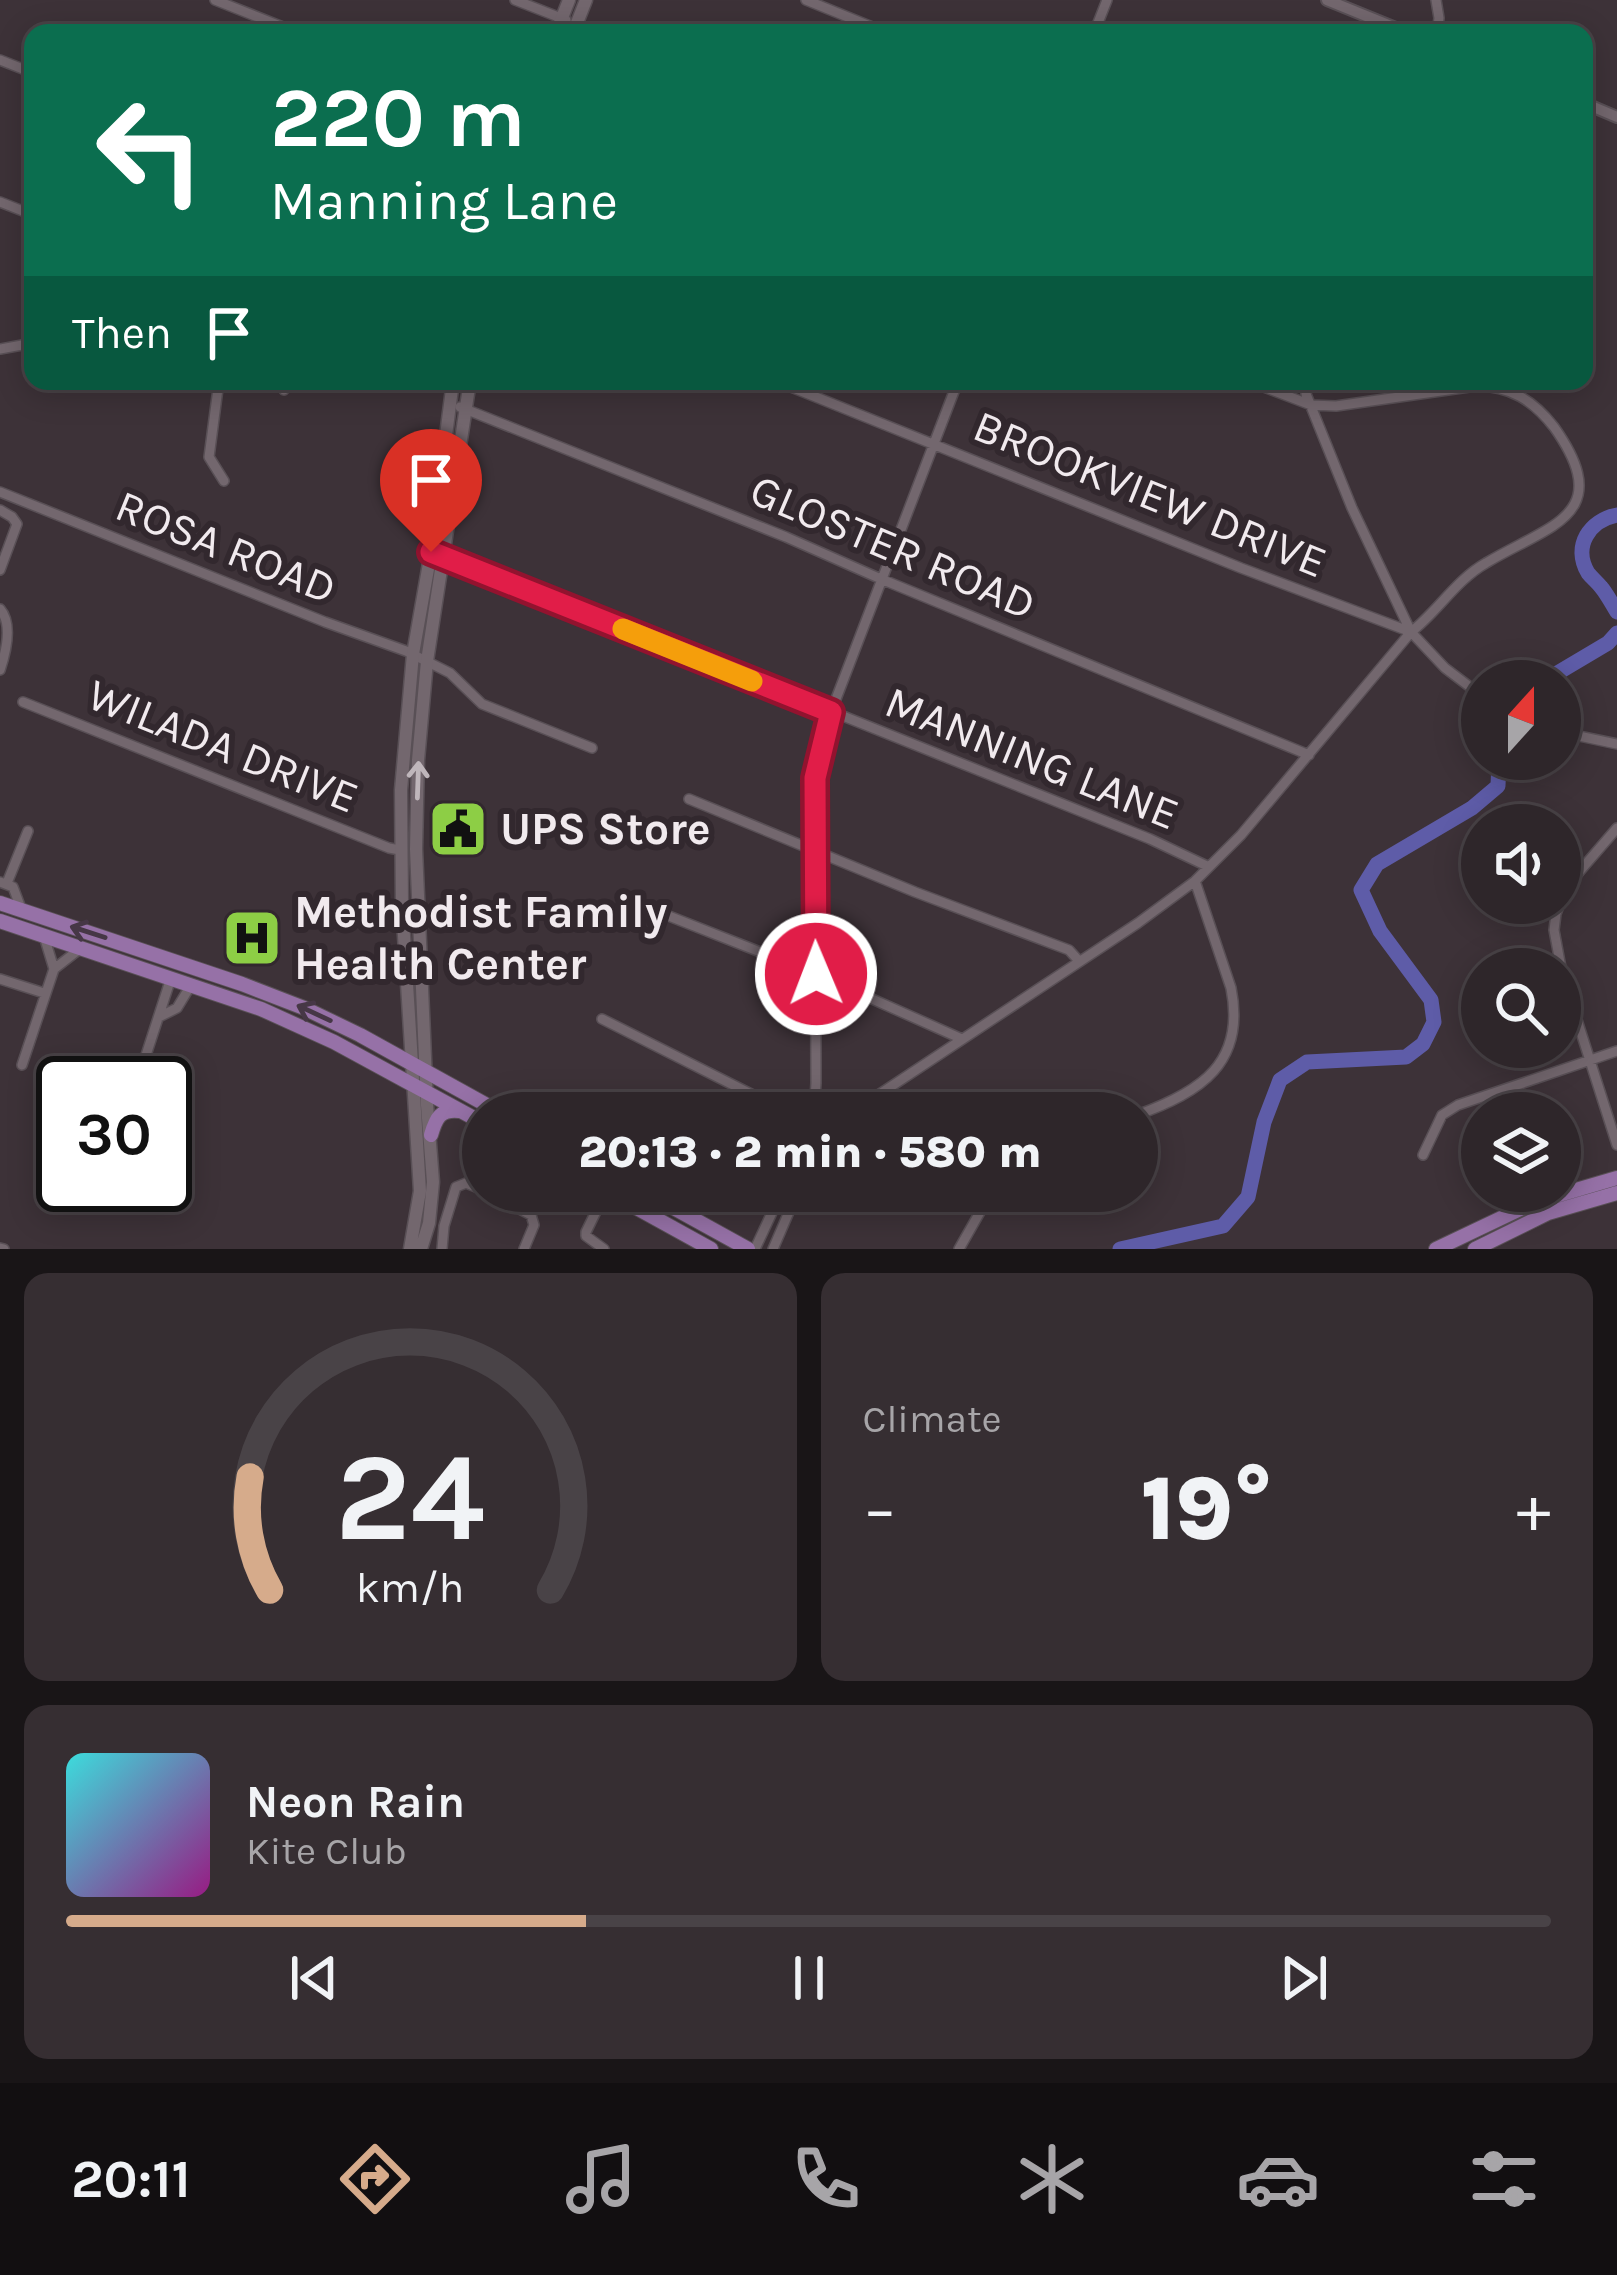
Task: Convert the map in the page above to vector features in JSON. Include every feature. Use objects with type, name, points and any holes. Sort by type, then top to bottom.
[{"type":"main road","points":[[560,24],[569,0]]},
{"type":"main road","points":[[421,1249],[418,760],[452,390]]},
{"type":"main road","points":[[420,1069],[404,941],[403,754],[413,654],[438,554],[469,390]]},
{"type":"main road","points":[[400,850],[416,849]]},
{"type":"main road","points":[[0,903],[265,992],[360,1035],[462,1092]]},
{"type":"main road","points":[[0,921],[297,1024],[460,1111]]},
{"type":"main road","points":[[404,941],[420,940]]},
{"type":"main road","points":[[171,978],[177,962]]},
{"type":"main road","points":[[210,991],[258,998],[265,992]]},
{"type":"main road","points":[[410,1249],[433,1200],[430,1135],[421,1089]]},
{"type":"main road","points":[[430,1135],[440,1114],[460,1111]]},
{"type":"main road","points":[[1436,1249],[1535,1202],[1617,1178]]},
{"type":"main road","points":[[1474,1249],[1548,1214],[1617,1193]]},
{"type":"main road","points":[[644,1212],[711,1249]]},
{"type":"main road","points":[[682,1212],[752,1249]]},
{"type":"street","points":[[215,0],[275,24]]},
{"type":"street","points":[[515,0],[569,24]]},
{"type":"street","points":[[806,0],[865,24]]},
{"type":"street","points":[[1327,0],[1386,24]]},
{"type":"street","points":[[218,390],[209,457],[224,481]]},
{"type":"street","name":"BROOKVIEW DRIVE","points":[[799,390],[1411,632],[1461,680]]},
{"type":"street","points":[[815,1092],[815,778],[831,712],[955,390]]},
{"type":"street","points":[[1272,390],[1311,405],[1336,406],[1448,390]]},
{"type":"street","points":[[1307,390],[1352,508],[1411,632]]},
{"type":"street","points":[[882,1092],[1195,880],[1241,836],[1411,632],[1461,580],[1567,518],[1582,494],[1574,458],[1536,406],[1508,390]]},
{"type":"street","name":"GLOSTER ROAD","points":[[449,406],[466,408],[786,537],[1309,755]]},
{"type":"street","name":"ROSA ROAD","points":[[0,492],[413,654],[450,673],[482,704],[592,748]]},
{"type":"street","points":[[0,510],[16,524],[0,570]]},
{"type":"street","name":"MANNING LANE","points":[[438,554],[1207,866]]},
{"type":"street","points":[[0,609],[6,615],[7,629],[0,670]]},
{"type":"street","name":"WILADA DRIVE","points":[[23,702],[400,850]]},
{"type":"street","points":[[1581,736],[1617,744]]},
{"type":"street","points":[[689,800],[1069,950],[1078,961]]},
{"type":"street","points":[[1617,828],[1566,887],[1554,930],[1562,973],[1617,1145]]},
{"type":"street","points":[[22,910],[13,887],[4,883],[28,831]]},
{"type":"street","points":[[1158,1107],[1201,1083],[1217,1067],[1234,1034],[1231,988],[1195,880]]},
{"type":"street","points":[[646,907],[816,974],[962,1039]]},
{"type":"street","points":[[44,936],[54,969]]},
{"type":"street","points":[[22,1065],[54,969],[81,948]]},
{"type":"street","points":[[146,1056],[171,978]]},
{"type":"street","points":[[0,979],[44,993]]},
{"type":"street","points":[[159,1017],[177,1008],[191,985]]},
{"type":"street","points":[[602,1019],[747,1092]]},
{"type":"street","points":[[1423,1155],[1442,1114],[1458,1105],[1617,1052]]},
{"type":"street","points":[[442,1249],[452,1194],[462,1185]]},
{"type":"street","points":[[524,1249],[534,1225],[525,1212]]},
{"type":"street","points":[[596,1212],[586,1236],[604,1249]]},
{"type":"street","points":[[752,1249],[771,1212]]},
{"type":"street","points":[[772,1249],[789,1212]]},
{"type":"street","points":[[958,1249],[980,1212]]},
{"type":"street","points":[[423,1222],[445,1221]]},
{"type":"street","points":[[423,1222],[442,1234]]},
{"type":"waterway","points":[[1617,515],[1592,528],[1582,553],[1588,573],[1617,612]]},
{"type":"waterway","points":[[1579,660],[1617,633]]},
{"type":"waterway","points":[[1120,1249],[1223,1226],[1248,1197],[1264,1122],[1280,1080],[1307,1062],[1406,1057],[1423,1044],[1434,1022],[1431,1000],[1380,931],[1361,890],[1377,864],[1472,808],[1498,786],[1498,780]]},
{"type":"slow traffic","points":[[623,629],[752,681]]},
{"type":"place","name":"UPS Store","points":[[458,829]]},
{"type":"place","name":"Methodist Family Health Center","points":[[252,938]]},
{"type":"route","points":[[431,552],[831,712],[815,778],[816,974]]}]
